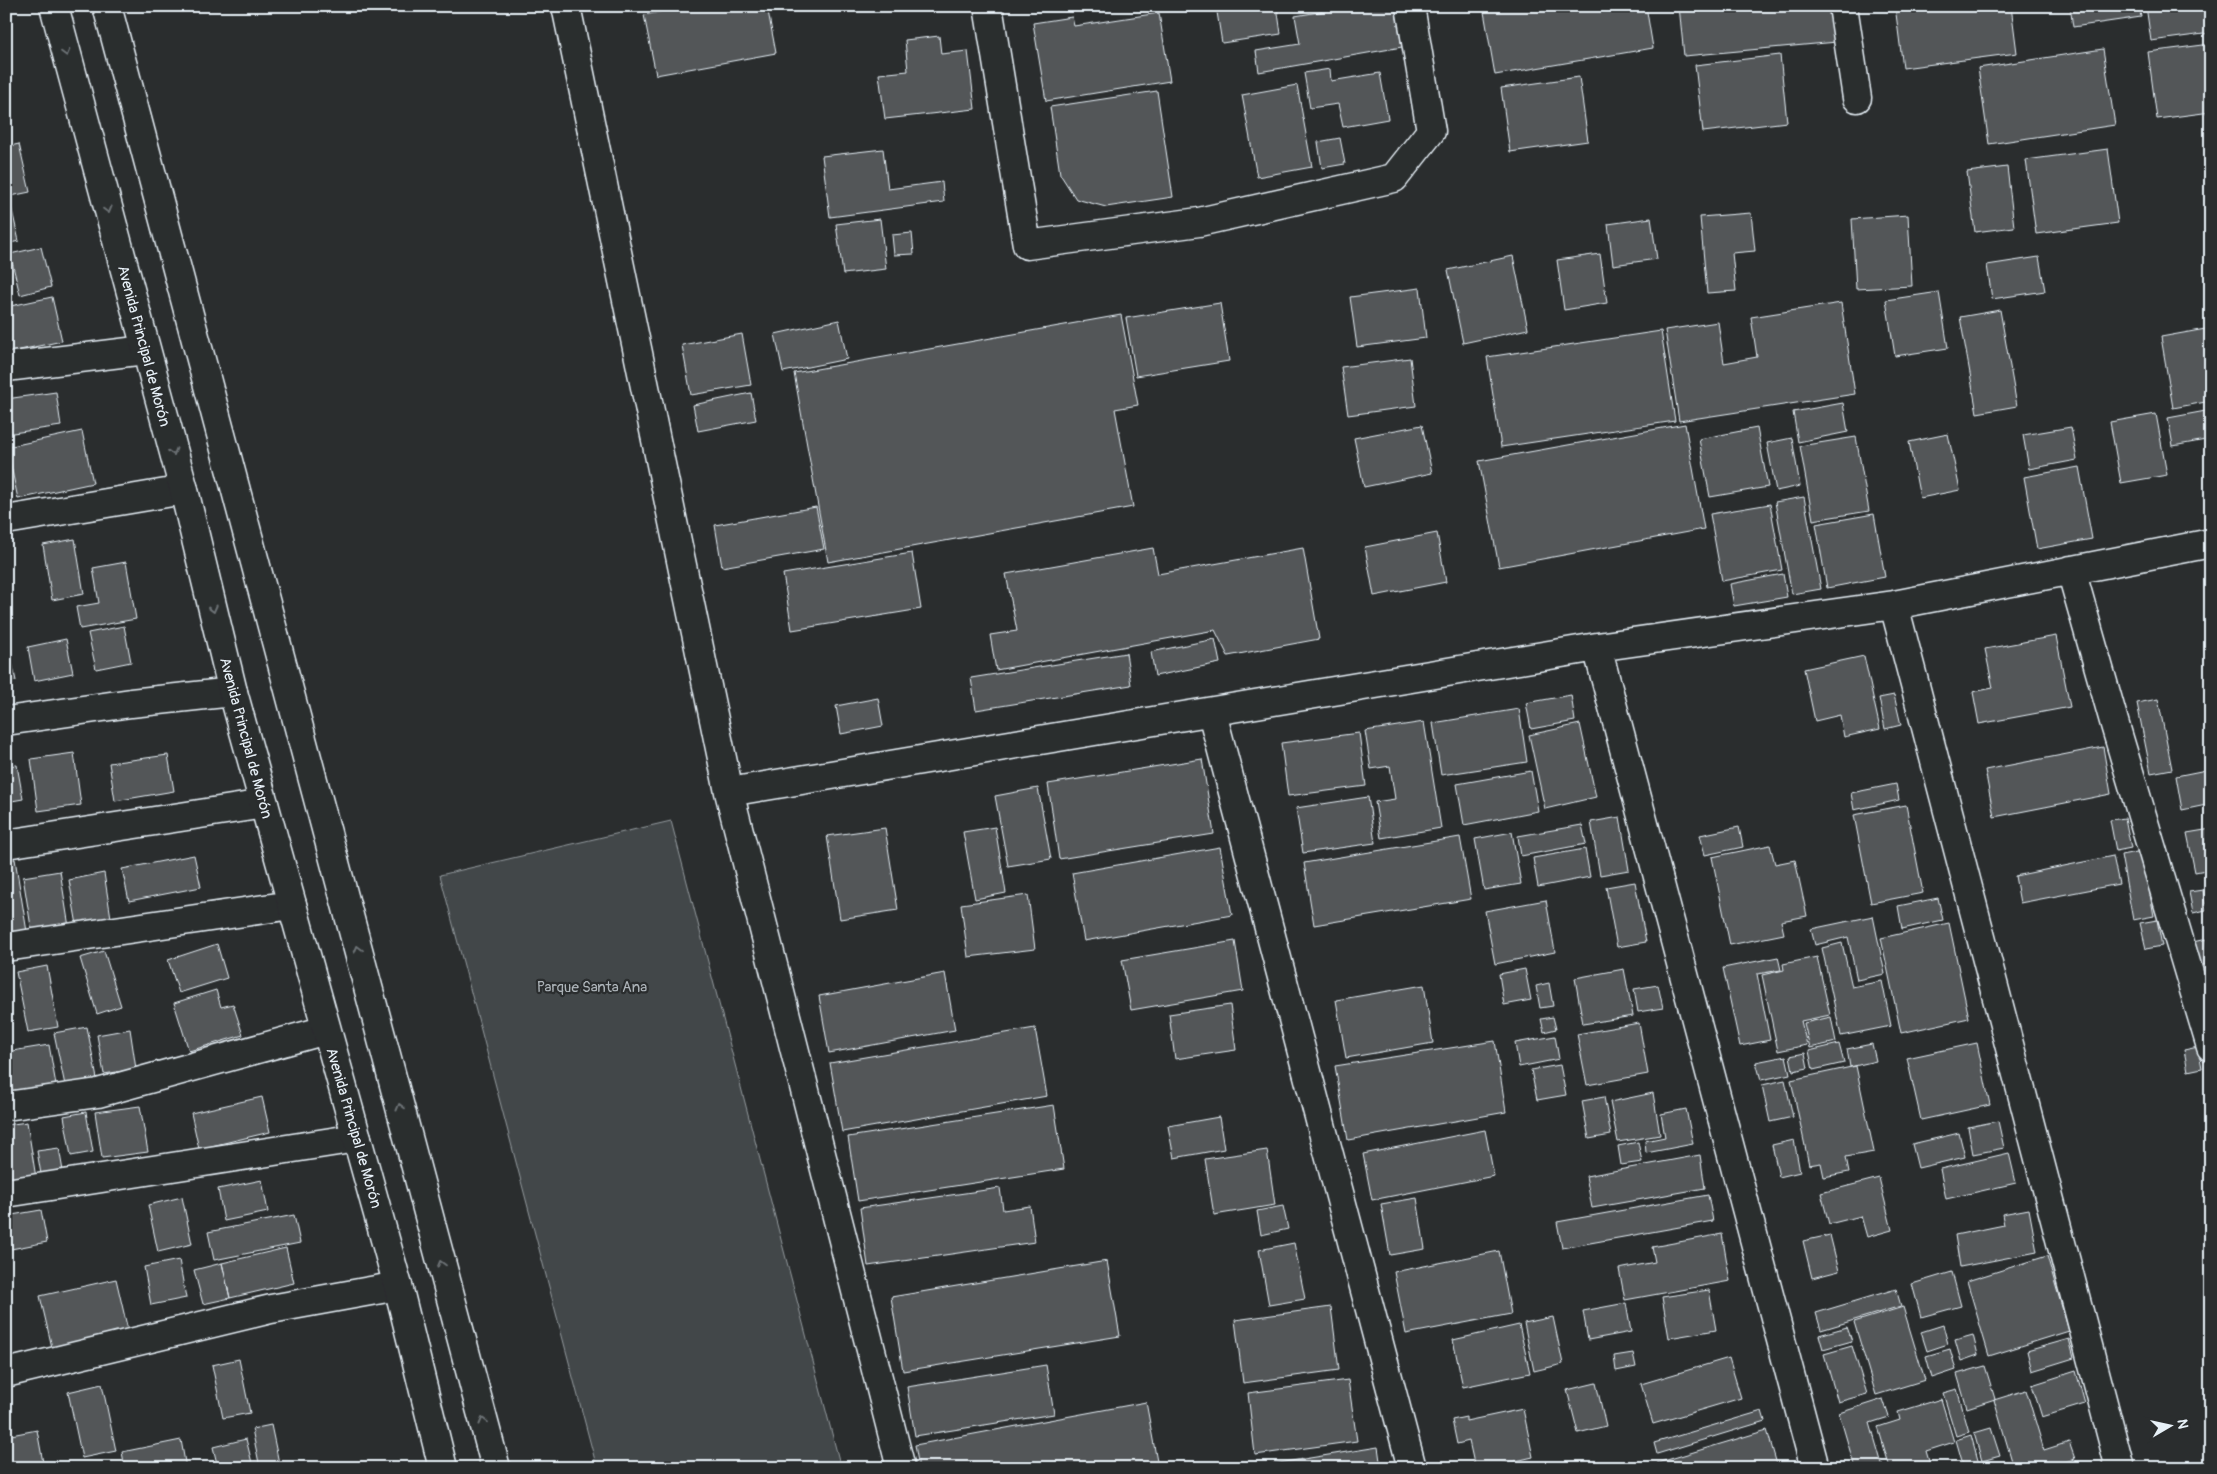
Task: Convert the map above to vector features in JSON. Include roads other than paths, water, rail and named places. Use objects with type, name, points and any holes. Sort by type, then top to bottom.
[{"type":"street","name":"Avenida Principal de Morón","points":[[54,6],[144,350],[184,490],[233,692],[398,1286],[443,1468]]},
{"type":"street","points":[[107,6],[496,1468]]},
{"type":"street","points":[[566,6],[729,792],[901,1468]]},
{"type":"street","points":[[988,6],[1027,245],[1199,222],[1394,178],[1431,131],[1410,6]]},
{"type":"street","points":[[1842,6],[1857,98]]},
{"type":"street","points":[[6,367],[144,350]]},
{"type":"street","points":[[6,520],[184,490]]},
{"type":"street","points":[[729,792],[1596,647],[1894,605],[2211,543]]},
{"type":"street","points":[[2071,570],[2211,1047]]},
{"type":"street","points":[[1894,605],[2120,1468]]},
{"type":"street","points":[[1596,647],[1815,1468]]},
{"type":"street","points":[[6,721],[132,703],[233,692]]},
{"type":"street","points":[[1212,712],[1412,1468]]},
{"type":"street","points":[[6,844],[264,804]]},
{"type":"street","points":[[6,947],[292,905]]},
{"type":"street","points":[[6,1106],[98,1093],[326,1030]]},
{"type":"street","points":[[6,1192],[357,1138]]},
{"type":"street","points":[[6,1373],[271,1309],[398,1286]]},
{"type":"park label","name":"Parque Santa Ana","points":[[592,987]]}]
